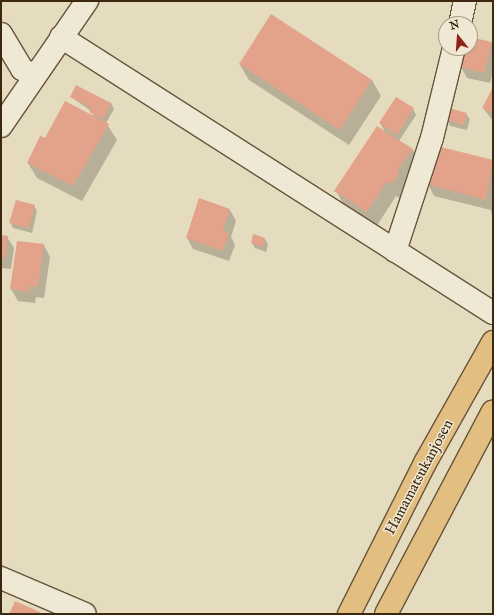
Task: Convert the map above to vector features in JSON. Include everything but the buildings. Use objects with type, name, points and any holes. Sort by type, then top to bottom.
[{"type":"main road","name":"Hamamatsukanjosen","points":[[349,614],[425,463],[493,342]]},
{"type":"main road","points":[[386,614],[493,411]]},
{"type":"street","points":[[1,126],[86,1]]},
{"type":"street","points":[[462,16],[465,1]]},
{"type":"street","points":[[1,34],[22,69],[34,76]]},
{"type":"street","points":[[61,37],[493,313]]},
{"type":"street","points":[[395,251],[432,138],[452,56]]},
{"type":"street","points":[[1,578],[85,614]]}]
